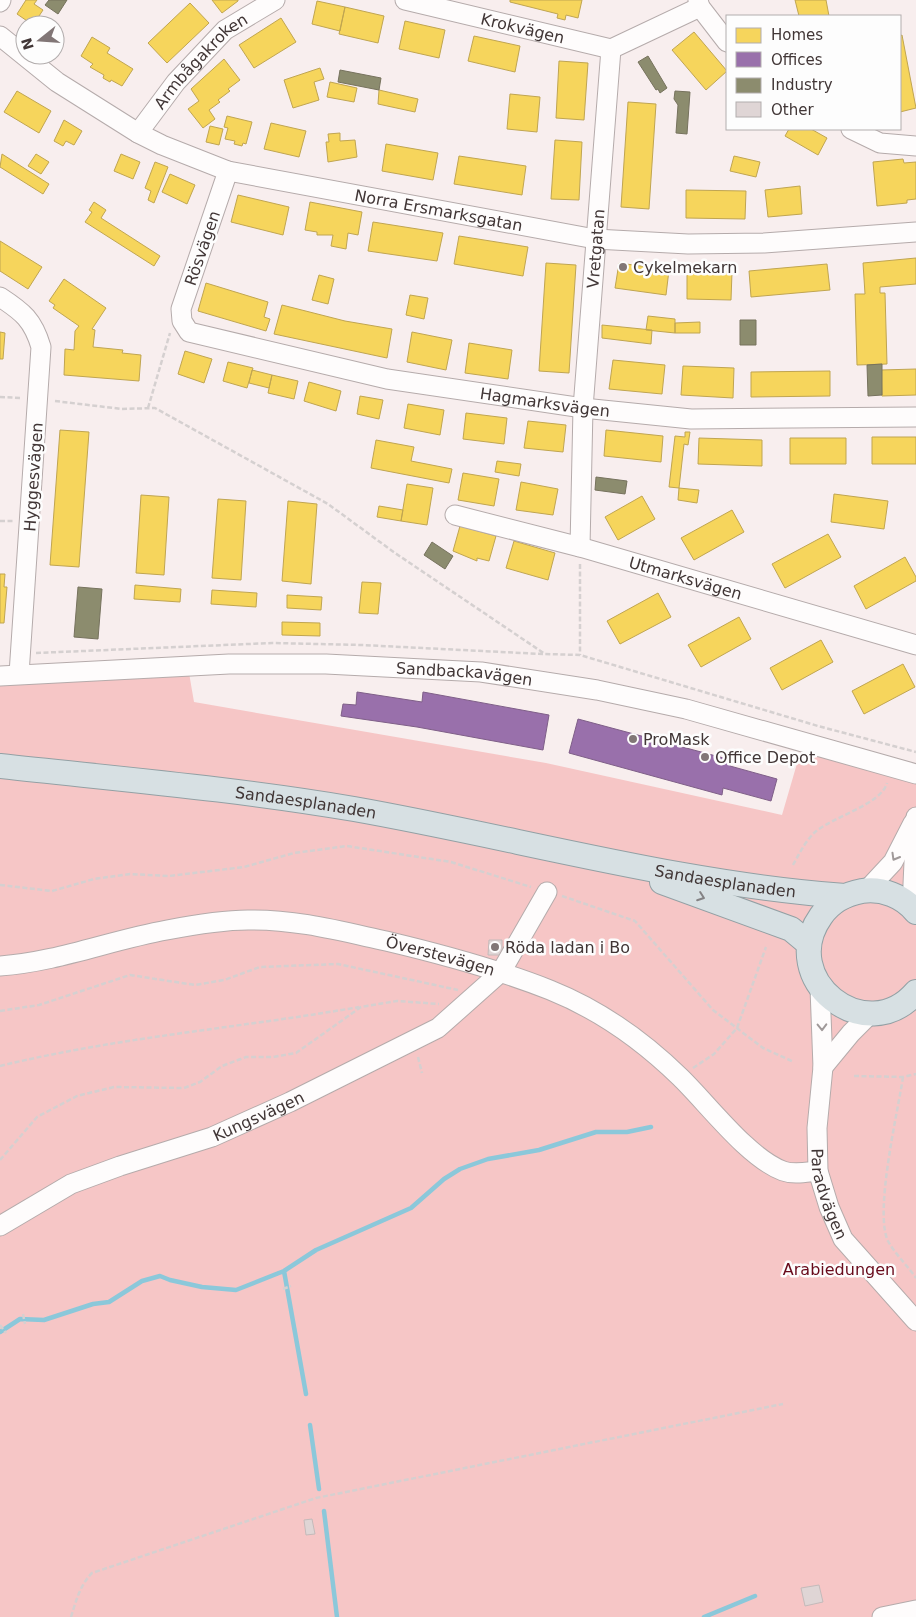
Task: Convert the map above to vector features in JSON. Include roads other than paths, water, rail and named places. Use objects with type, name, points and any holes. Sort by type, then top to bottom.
[{"type":"main road","name":"Sandaesplanaden","points":[[0,766],[199,787],[354,809],[606,862],[750,886],[890,894],[914,910]]},
{"type":"main road","name":"Sandaesplanaden","points":[[606,862],[790,929],[809,944]]},
{"type":"main road","points":[[856,893],[823,913],[816,923],[809,944],[811,968],[820,988],[838,1004],[856,1012],[871,1013],[906,1009],[916,992]]},
{"type":"street","name":"Armbågakroken","points":[[138,133],[176,82],[225,30],[275,0]]},
{"type":"street","name":"Krokvägen","points":[[405,0],[611,49]]},
{"type":"street","points":[[611,49],[699,4],[726,41]]},
{"type":"street","name":"Norra Ersmarksgatan","points":[[0,36],[57,82],[138,133],[162,145],[228,171],[596,238],[688,244],[764,243],[916,232]]},
{"type":"street","name":"Vretgatan","points":[[580,547],[583,408],[611,49]]},
{"type":"street","points":[[856,130],[916,146]]},
{"type":"street","name":"Rösvägen","points":[[182,317],[228,171]]},
{"type":"street","name":"Hyggesvägen","points":[[0,297],[23,312],[36,329],[41,347],[19,674]]},
{"type":"street","name":"Hagmarksvägen","points":[[182,317],[189,332],[387,379],[583,408],[691,419],[916,417]]},
{"type":"street","name":"Utmarksvägen","points":[[455,515],[580,547],[916,645]]},
{"type":"street","name":"Sandbackavägen","points":[[0,676],[229,664],[326,664],[481,672],[597,690],[686,710],[916,774]]},
{"type":"street","points":[[856,893],[893,862],[916,817]]},
{"type":"street","points":[[914,910],[916,817]]},
{"type":"street","name":"Kungsvägen","points":[[0,1226],[71,1184],[120,1166],[212,1137],[305,1094],[438,1028],[501,972],[547,892]]},
{"type":"street","name":"Överstevägen","points":[[0,966],[27,964],[167,930],[247,920],[313,924],[434,953],[501,972],[588,1006],[623,1028],[680,1076],[747,1145],[767,1162],[783,1171],[797,1173],[818,1170]]},
{"type":"street","name":"Paradvägen","points":[[820,988],[823,1067],[817,1128],[818,1170],[829,1207],[843,1239],[916,1320]]},
{"type":"street","points":[[823,1067],[850,1033],[871,1013]]},
{"type":"street","points":[[882,1617],[912,1613]]},
{"type":"waterway","points":[[0,1332],[20,1319],[44,1320],[93,1304],[109,1302],[142,1281],[160,1276],[202,1287],[236,1290],[284,1271],[316,1250],[411,1208],[444,1179],[460,1169],[488,1159],[539,1150],[596,1132],[627,1132],[651,1127]]},
{"type":"waterway","points":[[284,1271],[306,1394]]},
{"type":"waterway","points":[[310,1425],[319,1489]]},
{"type":"waterway","points":[[324,1511],[337,1617]]},
{"type":"waterway","points":[[704,1617],[755,1596]]},
{"type":"place","name":"Cykelmekarn","points":[[623,267]]},
{"type":"place","name":"ProMask","points":[[633,739]]},
{"type":"place","name":"Office Depot","points":[[705,757]]},
{"type":"place","name":"Röda ladan i Bo","points":[[495,947]]},
{"type":"park label","name":"Arabiedungen","points":[[839,1269]]}]
